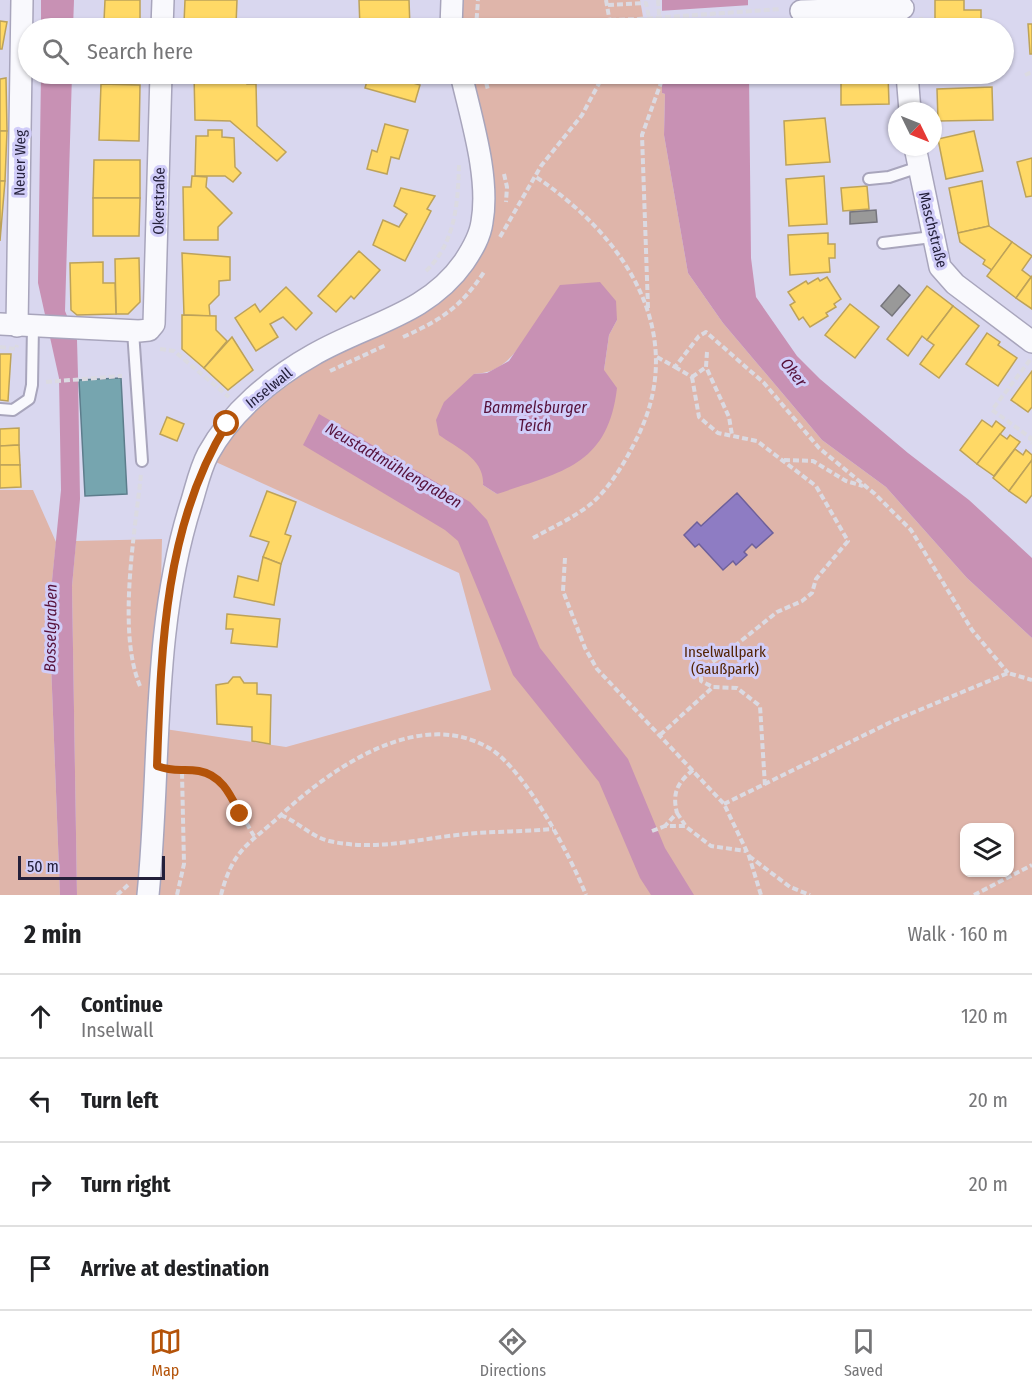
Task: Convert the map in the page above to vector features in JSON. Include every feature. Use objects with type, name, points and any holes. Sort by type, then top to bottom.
[{"type":"street","name":"Neuer Weg","points":[[22,0],[22,18]]},
{"type":"street","points":[[162,18],[163,0]]},
{"type":"street","points":[[451,18],[452,0]]},
{"type":"street","points":[[791,10],[904,12]]},
{"type":"street","name":"Neuer Weg","points":[[23,84],[25,326]]},
{"type":"street","name":"Okerstraße","points":[[143,329],[156,318],[161,84]]},
{"type":"street","name":"Inselwall","points":[[148,895],[165,630],[178,545],[207,458],[227,424],[259,392],[312,355],[381,325],[429,298],[455,273],[477,239],[482,222],[481,173],[477,141],[463,84]]},
{"type":"street","points":[[908,84],[909,102]]},
{"type":"street","name":"Maschstraße","points":[[923,156],[932,237],[944,274],[1032,342]]},
{"type":"street","points":[[25,326],[143,329]]},
{"type":"lane","points":[[869,179],[889,177],[918,156]]},
{"type":"lane","points":[[883,243],[932,237]]},
{"type":"lane","points":[[0,409],[13,410],[29,399],[32,385],[25,326]]},
{"type":"lane","points":[[142,461],[135,375],[143,329]]},
{"type":"path","points":[[477,18],[478,0]]},
{"type":"path","points":[[606,0],[610,18]]},
{"type":"path","points":[[658,0],[659,18]]},
{"type":"path","points":[[608,5],[646,3],[650,18],[791,10]]},
{"type":"path","points":[[1025,75],[1032,72]]},
{"type":"path","points":[[486,84],[489,94]]},
{"type":"path","points":[[541,166],[582,115],[599,84]]},
{"type":"path","points":[[533,538],[592,502],[623,466],[645,422],[657,357],[649,314],[642,135],[661,84]]},
{"type":"path","points":[[424,273],[450,237],[458,200],[459,153]]},
{"type":"path","points":[[503,169],[507,187],[505,208]]},
{"type":"path","points":[[536,177],[581,210],[604,235],[628,268],[649,314]]},
{"type":"path","points":[[496,247],[504,218]]},
{"type":"path","points":[[324,373],[449,314],[467,296],[485,270]]},
{"type":"path","points":[[675,368],[699,336],[706,333],[764,383],[819,448],[863,487]]},
{"type":"path","points":[[160,348],[174,351],[231,399],[239,392]]},
{"type":"path","points":[[707,352],[706,367],[729,417],[732,435]]},
{"type":"path","points":[[657,357],[692,377]]},
{"type":"path","points":[[1032,357],[992,410],[1031,438],[1029,441],[1032,443]]},
{"type":"path","points":[[692,377],[706,367]]},
{"type":"path","points":[[58,380],[135,375]]},
{"type":"path","points":[[692,377],[699,417],[718,433],[757,441],[816,486],[848,541],[816,579],[812,593],[802,601],[777,612],[701,670],[701,681],[713,687],[737,688],[760,706],[765,786]]},
{"type":"path","points":[[783,459],[813,461],[846,481],[875,494],[911,530],[972,630],[1008,673],[1032,680]]},
{"type":"path","points":[[142,461],[131,572],[133,668],[140,686],[148,696],[160,702]]},
{"type":"path","points":[[565,558],[563,591],[585,648],[597,669],[724,804],[748,854],[761,895]]},
{"type":"path","points":[[724,804],[765,786],[893,721],[1008,673]]},
{"type":"path","points":[[660,735],[713,687]]},
{"type":"path","points":[[221,895],[233,863],[254,836],[281,816],[298,798],[380,747],[435,734],[458,737],[491,749],[516,775],[554,829],[571,858],[586,895]]},
{"type":"path","points":[[157,766],[182,772],[198,770],[214,776],[231,795],[254,836]]},
{"type":"path","points":[[693,770],[681,779],[673,797],[677,813],[686,826],[711,846],[748,854],[790,886],[810,895]]},
{"type":"path","points":[[177,895],[184,864],[182,772]]},
{"type":"path","points":[[665,826],[677,813]]},
{"type":"path","points":[[281,816],[297,821],[325,840],[367,846],[393,845],[454,835],[554,829]]},
{"type":"path","points":[[652,831],[665,826],[686,826]]},
{"type":"path","points":[[974,895],[1032,865]]},
{"type":"green space","points":[[452,0],[640,0],[643,18],[451,18]]},
{"type":"green space","name":"Inselwallpark (Gaußpark)","points":[[462,84],[662,84],[662,93],[665,94],[664,135],[688,273],[723,323],[822,440],[886,487],[967,578],[1032,638],[1032,895],[77,895],[72,586],[76,541],[162,539],[158,728],[286,747],[491,690],[459,573],[207,458],[259,392],[416,307],[482,222]],"holes":[[[617,320],[609,335],[604,370],[497,494],[483,485],[484,474],[477,461],[474,374],[491,371],[504,363],[525,339]]]},
{"type":"green space","points":[[0,490],[33,490],[56,542],[49,611],[60,895],[0,895]]},
{"type":"water","points":[[41,0],[74,0],[73,18],[41,18]]},
{"type":"water","points":[[662,0],[748,0],[748,18],[662,18]]},
{"type":"water","name":"Bosselgraben","points":[[41,84],[72,84],[65,311],[77,340],[78,376],[80,499],[72,586],[77,895],[60,895],[49,611],[61,490],[59,378],[38,283]]},
{"type":"water","name":"Oker","points":[[662,84],[749,84],[751,258],[756,297],[797,356],[820,379],[908,453],[969,500],[1032,558],[1032,638],[967,578],[886,487],[822,440],[723,323],[688,273],[664,135],[665,94],[662,93]]},
{"type":"water","name":"Bammelsburger Teich","points":[[600,282],[616,301],[617,320],[609,335],[604,370],[617,388],[612,414],[603,434],[592,450],[578,462],[541,479],[497,494],[483,485],[480,468],[475,461],[439,435],[436,420],[444,402],[474,374],[487,373],[509,361],[560,285]]},
{"type":"water","name":"Neustadtmühlengraben","points":[[319,414],[470,502],[487,520],[540,648],[628,759],[665,848],[694,895],[651,895],[640,878],[599,782],[513,675],[458,541],[445,530],[303,445]]},
{"type":"pier","points":[[751,5],[751,18],[659,18],[659,11]]},
{"type":"building: Homes","points":[[105,0],[140,0],[140,18],[104,18]]},
{"type":"building: Homes","points":[[185,0],[237,0],[236,18],[184,18]]},
{"type":"building: Homes","points":[[359,0],[409,0],[410,18],[360,18]]},
{"type":"building: Homes","points":[[935,0],[964,0],[964,10],[981,10],[981,18],[935,18]]},
{"type":"building: Homes","points":[[0,21],[7,22],[2,49],[0,49]]},
{"type":"building: Homes","points":[[1028,24],[1032,24],[1032,54],[1030,54]]},
{"type":"building: Homes","points":[[6,78],[7,131],[0,131],[0,79]]},
{"type":"building: Homes","points":[[101,84],[140,85],[139,141],[99,140]]},
{"type":"building: Homes","points":[[194,84],[256,84],[257,126],[286,152],[277,161],[230,121],[195,120]]},
{"type":"building: Homes","points":[[366,84],[420,85],[415,102],[365,88]]},
{"type":"building: Homes","points":[[841,84],[888,84],[888,104],[841,105]]},
{"type":"building: Homes","points":[[992,87],[993,120],[942,121],[942,102],[937,102],[937,89]]},
{"type":"building: Homes","points":[[825,118],[830,162],[786,165],[784,121]]},
{"type":"building: Homes","points":[[385,124],[408,130],[399,159],[391,157],[387,174],[367,169],[372,150],[377,152]]},
{"type":"building: Homes","points":[[208,130],[222,130],[222,137],[234,138],[235,167],[241,173],[233,182],[225,176],[195,176],[196,136],[208,136]]},
{"type":"building: Homes","points":[[0,131],[7,131],[5,181],[0,181]]},
{"type":"building: Homes","points":[[974,131],[983,171],[946,179],[941,156],[942,138]]},
{"type":"building: Homes","points":[[1032,158],[1032,196],[1026,197],[1017,162]]},
{"type":"building: Homes","points":[[94,160],[140,160],[140,198],[93,198]]},
{"type":"building: Homes","points":[[192,176],[207,177],[206,187],[232,213],[218,227],[218,240],[184,240],[183,187],[191,187]]},
{"type":"building: Homes","points":[[824,176],[827,224],[789,226],[786,179]]},
{"type":"building: Homes","points":[[0,181],[5,181],[0,241]]},
{"type":"building: Homes","points":[[982,181],[989,226],[958,233],[949,188]]},
{"type":"building: Homes","points":[[867,186],[869,209],[843,211],[841,188]]},
{"type":"building: Homes","points":[[401,188],[435,196],[427,209],[431,211],[405,261],[373,245],[383,220],[399,227],[407,214],[394,206]]},
{"type":"building: Homes","points":[[93,198],[140,198],[139,236],[93,236]]},
{"type":"building: Homes","points":[[989,226],[1012,242],[992,270],[983,264],[985,260],[960,242],[958,233]]},
{"type":"building: Homes","points":[[828,233],[828,244],[835,244],[835,258],[829,258],[830,272],[790,275],[788,235]]},
{"type":"building: Homes","points":[[1012,242],[1032,256],[1022,270],[1031,277],[1016,298],[987,276]]},
{"type":"building: Homes","points":[[359,251],[380,270],[354,299],[351,296],[336,312],[318,296]]},
{"type":"building: Homes","points":[[182,253],[230,257],[230,280],[219,281],[219,295],[209,305],[210,316],[184,315]]},
{"type":"building: Homes","points":[[139,258],[140,302],[128,314],[116,314],[115,259]]},
{"type":"building: Homes","points":[[103,262],[103,283],[115,283],[116,314],[77,315],[71,310],[70,263]]},
{"type":"building: Homes","points":[[1032,276],[1032,309],[1016,298]]},
{"type":"building: Homes","points":[[827,277],[841,299],[834,304],[836,307],[826,313],[828,316],[810,327],[803,317],[799,320],[790,305],[795,302],[788,292],[806,281],[808,284],[818,278],[820,281]]},
{"type":"building: Homes","points":[[927,286],[953,306],[927,340],[922,336],[908,356],[887,339]]},
{"type":"building: Homes","points":[[286,287],[312,313],[296,330],[283,317],[270,324],[278,337],[256,351],[235,318],[255,304],[260,312]]},
{"type":"building: Homes","points":[[850,304],[879,327],[855,358],[825,335]]},
{"type":"building: Homes","points":[[953,306],[979,326],[939,378],[920,364],[934,345],[927,340]]},
{"type":"building: Homes","points":[[182,315],[216,316],[216,330],[227,341],[204,368],[182,349]]},
{"type":"building: Homes","points":[[987,333],[1000,342],[998,345],[1017,358],[998,386],[966,364]]},
{"type":"building: Homes","points":[[232,337],[253,370],[228,390],[204,368]]},
{"type":"building: Homes","points":[[0,354],[11,354],[8,401],[0,400]]},
{"type":"building: Homes","points":[[1032,371],[1032,407],[1028,412],[1011,400]]},
{"type":"building: Homes","points":[[167,417],[184,424],[177,441],[160,434]]},
{"type":"building: Homes","points":[[982,420],[992,427],[996,421],[1005,428],[977,464],[960,450]]},
{"type":"building: Homes","points":[[19,428],[19,445],[0,446],[0,429]]},
{"type":"building: Homes","points":[[1000,434],[1007,439],[1010,435],[1020,442],[994,476],[977,464]]},
{"type":"building: Homes","points":[[19,445],[20,465],[0,465],[0,446]]},
{"type":"building: Homes","points":[[1015,449],[1023,455],[1026,450],[1032,455],[1032,460],[1009,491],[993,478]]},
{"type":"building: Homes","points":[[1032,460],[1032,495],[1026,503],[1009,491]]},
{"type":"building: Homes","points":[[0,465],[20,465],[21,487],[0,488]]},
{"type":"building: Homes","points":[[267,491],[296,502],[285,534],[291,536],[281,564],[263,557],[269,542],[250,536]]},
{"type":"building: Homes","points":[[263,557],[281,564],[274,605],[234,597],[238,576],[258,581]]},
{"type":"building: Homes","points":[[227,614],[280,619],[277,647],[231,643],[233,629],[226,629]]},
{"type":"building: Homes","points":[[233,677],[240,677],[244,683],[257,683],[257,694],[271,695],[270,744],[252,741],[252,727],[217,724],[216,685],[228,683]]},
{"type":"building: Offices","points":[[737,493],[773,533],[756,548],[752,544],[744,552],[747,555],[736,565],[733,561],[723,570],[699,544],[695,547],[684,535],[697,522],[701,526]]},
{"type":"building: Public","points":[[121,378],[127,494],[85,496],[79,380]]},
{"type":"building: Industry","points":[[876,210],[877,222],[850,224],[850,212]]},
{"type":"building: Industry","points":[[899,285],[910,295],[892,316],[881,306]]},
{"type":"route","points":[[227,424],[207,458],[178,545],[165,630],[157,766],[171,771],[198,770],[214,776],[231,795],[240,814]]}]
